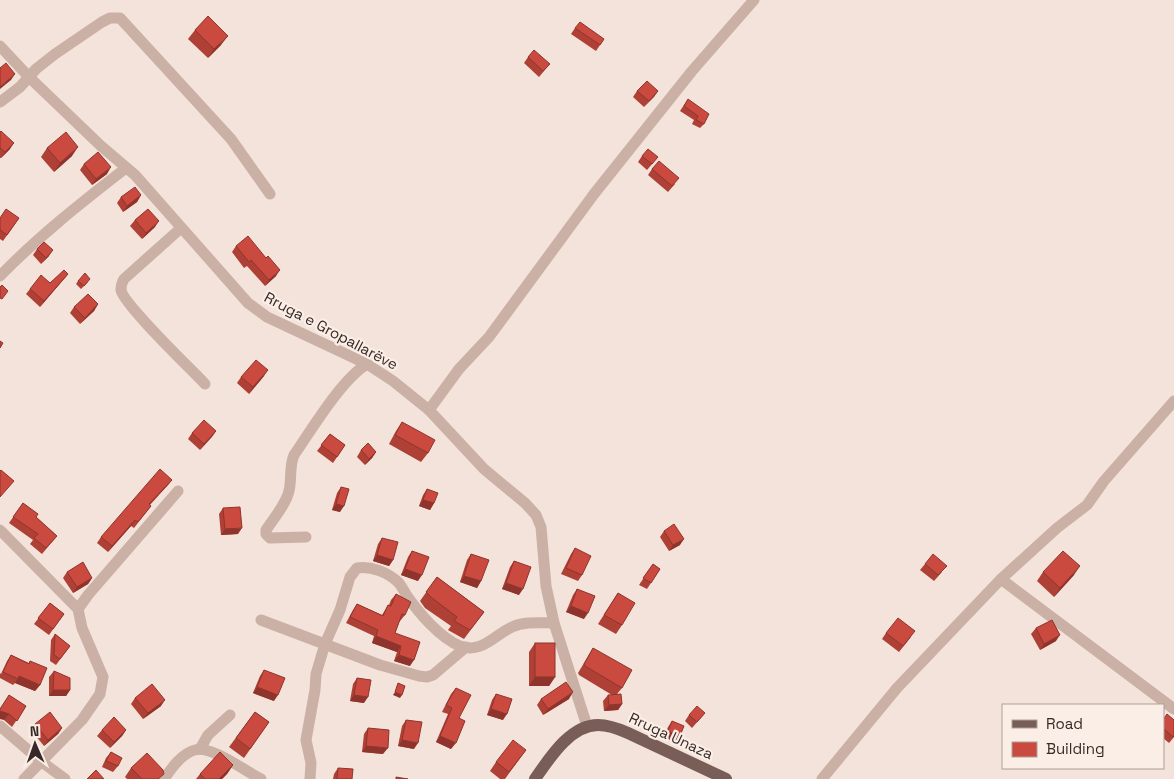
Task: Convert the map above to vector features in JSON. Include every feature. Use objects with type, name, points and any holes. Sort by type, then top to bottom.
[{"type":"main road","name":"Rruga Unaza","points":[[587,726],[597,725],[615,728],[726,779]]},
{"type":"main road","points":[[535,779],[566,740],[587,726]]},
{"type":"street","points":[[429,410],[459,369],[489,337],[606,178],[692,71],[754,0]]},
{"type":"street","points":[[0,102],[20,87],[28,77],[54,54],[102,22],[110,18],[120,18],[231,139],[270,194]]},
{"type":"street","name":"Rruga e Gropallarëve","points":[[0,46],[28,77],[100,146],[135,175],[248,304],[267,317],[367,364],[393,381],[429,410],[484,469],[525,503],[536,515],[541,527],[546,586],[554,623],[587,726]]},
{"type":"street","points":[[0,276],[29,246],[126,168]]},
{"type":"street","points":[[181,228],[124,279],[121,284],[121,291],[148,325],[205,384]]},
{"type":"street","points":[[306,537],[270,538],[266,534],[266,530],[288,496],[291,462],[294,454],[352,376],[367,364]]},
{"type":"street","points":[[822,779],[897,688],[1001,579],[1057,528],[1087,505],[1104,481],[1174,401]]},
{"type":"street","points":[[78,609],[178,491]]},
{"type":"street","points":[[0,530],[78,609],[82,628],[103,677],[100,694],[82,720],[24,779]]},
{"type":"street","points":[[310,779],[311,763],[306,740],[316,674],[352,572],[357,568],[373,569],[393,578],[400,584],[416,607],[435,628],[458,645],[466,648],[486,645],[518,625],[554,623]]},
{"type":"street","points":[[1001,579],[1174,709]]},
{"type":"street","points":[[261,620],[380,665],[426,677],[433,675],[466,648]]},
{"type":"street","points":[[200,749],[208,735],[230,715]]},
{"type":"street","points":[[0,726],[64,779]]},
{"type":"street","points":[[164,779],[179,761],[190,752],[200,749],[216,754],[261,779]]},
{"type":"building","points":[[208,16],[228,36],[214,49],[195,30]]},
{"type":"building","points":[[580,22],[604,39],[600,45],[575,28]]},
{"type":"building","points":[[534,50],[550,64],[543,71],[528,57]]},
{"type":"building","points":[[6,63],[15,74],[0,87],[0,68]]},
{"type":"building","points":[[647,81],[658,91],[649,101],[637,91]]},
{"type":"building","points":[[688,99],[709,114],[704,124],[696,120],[698,116],[684,106]]},
{"type":"building","points":[[1,131],[14,143],[5,152],[0,148]]},
{"type":"building","points":[[66,132],[78,147],[60,163],[47,148]]},
{"type":"building","points":[[648,149],[658,157],[652,164],[642,156]]},
{"type":"building","points":[[98,152],[111,167],[96,179],[84,164]]},
{"type":"building","points":[[659,161],[679,178],[672,186],[652,169]]},
{"type":"building","points":[[135,187],[141,195],[127,206],[121,197]]},
{"type":"building","points":[[6,209],[19,218],[7,235],[0,230],[0,218]]},
{"type":"building","points":[[148,209],[159,221],[146,233],[135,220]]},
{"type":"building","points":[[248,236],[266,258],[268,256],[280,270],[269,280],[251,260],[249,262],[236,246]]},
{"type":"building","points":[[44,242],[53,250],[46,258],[37,249]]},
{"type":"building","points":[[64,270],[68,274],[44,301],[30,289],[41,275],[50,283]]},
{"type":"building","points":[[85,273],[90,279],[84,286],[78,281]]},
{"type":"building","points":[[2,285],[8,291],[2,299],[0,298],[0,287]]},
{"type":"building","points":[[88,294],[98,304],[85,318],[74,307]]},
{"type":"building","points":[[256,360],[268,370],[253,387],[241,377]]},
{"type":"building","points":[[204,420],[216,431],[204,444],[192,433]]},
{"type":"building","points":[[402,422],[435,440],[428,453],[395,435]]},
{"type":"building","points":[[330,434],[345,445],[337,457],[321,445]]},
{"type":"building","points":[[368,443],[376,452],[369,459],[361,450]]},
{"type":"building","points":[[160,469],[172,480],[149,504],[151,506],[138,522],[135,520],[112,546],[101,537]]},
{"type":"building","points":[[0,471],[14,481],[0,497]]},
{"type":"building","points":[[341,487],[349,489],[344,506],[336,504]]},
{"type":"building","points":[[427,489],[438,493],[434,503],[423,500]]},
{"type":"building","points":[[23,503],[38,514],[36,517],[57,536],[46,548],[34,538],[38,534],[13,517]]},
{"type":"building","points":[[240,507],[242,528],[225,529],[223,508]]},
{"type":"building","points":[[674,524],[684,539],[673,545],[664,531]]},
{"type":"building","points":[[382,538],[398,542],[393,560],[377,555]]},
{"type":"building","points":[[575,548],[591,556],[582,575],[566,568]]},
{"type":"building","points":[[412,551],[429,557],[422,575],[405,569]]},
{"type":"building","points":[[1063,551],[1080,566],[1060,588],[1043,572]]},
{"type":"building","points":[[471,554],[489,560],[481,581],[464,576]]},
{"type":"building","points":[[933,554],[947,566],[938,575],[925,564]]},
{"type":"building","points":[[514,561],[531,567],[523,589],[506,583]]},
{"type":"building","points":[[83,562],[92,578],[77,587],[67,572]]},
{"type":"building","points":[[653,564],[660,569],[651,583],[643,578]]},
{"type":"building","points":[[437,577],[484,612],[470,630],[454,621],[457,617],[426,592]]},
{"type":"building","points":[[577,589],[595,596],[588,613],[571,606]]},
{"type":"building","points":[[618,593],[635,603],[622,625],[604,615]]},
{"type":"building","points":[[396,594],[411,602],[405,615],[402,614],[395,633],[420,642],[414,660],[399,655],[401,646],[376,636],[378,630],[350,617],[357,604],[383,616],[388,605],[391,606]]},
{"type":"building","points":[[50,603],[64,614],[53,629],[38,618]]},
{"type":"building","points":[[898,618],[915,631],[903,646],[886,633]]},
{"type":"building","points":[[1052,620],[1060,635],[1044,644],[1036,628]]},
{"type":"building","points":[[55,634],[70,646],[60,659],[54,655]]},
{"type":"building","points":[[535,643],[555,643],[555,677],[535,677]]},
{"type":"building","points":[[593,648],[632,670],[622,688],[585,666],[584,664]]},
{"type":"building","points":[[11,655],[29,664],[30,661],[47,668],[40,685],[19,676],[18,679],[3,672]]},
{"type":"building","points":[[264,670],[285,678],[278,695],[257,687]]},
{"type":"building","points":[[54,671],[70,678],[70,690],[53,690]]},
{"type":"building","points":[[357,678],[371,680],[368,697],[354,695]]},
{"type":"building","points":[[566,682],[573,692],[548,709],[541,699]]},
{"type":"building","points":[[398,683],[405,686],[402,695],[395,692]]},
{"type":"building","points":[[152,684],[165,700],[148,713],[135,698]]},
{"type":"building","points":[[456,688],[471,695],[459,718],[465,721],[456,743],[440,736],[452,708],[446,705]]},
{"type":"building","points":[[496,694],[512,699],[507,714],[491,709]]},
{"type":"building","points":[[621,694],[622,704],[609,705],[608,695]]},
{"type":"building","points":[[9,695],[26,706],[17,721],[9,714],[0,711]]},
{"type":"building","points":[[697,706],[705,713],[697,722],[689,715]]},
{"type":"building","points":[[50,712],[62,728],[48,740],[35,724]]},
{"type":"building","points":[[255,712],[269,722],[250,749],[236,738]]},
{"type":"building","points":[[1167,714],[1174,720],[1173,737],[1164,729],[1164,718]]},
{"type":"building","points":[[114,717],[126,730],[114,742],[102,730]]},
{"type":"building","points":[[406,720],[422,722],[418,743],[402,740]]},
{"type":"building","points":[[672,721],[684,726],[680,736],[668,731]]},
{"type":"building","points":[[368,728],[389,730],[388,748],[366,746]]},
{"type":"building","points":[[513,740],[526,750],[509,772],[496,762]]},
{"type":"building","points":[[111,752],[122,758],[118,766],[106,761]]},
{"type":"building","points":[[220,752],[233,765],[219,779],[205,779],[200,774]]},
{"type":"building","points":[[147,753],[163,770],[164,774],[158,779],[142,779],[131,768]]},
{"type":"building","points":[[338,768],[353,769],[352,779],[337,779]]},
{"type":"building","points":[[96,770],[104,779],[87,779]]}]
